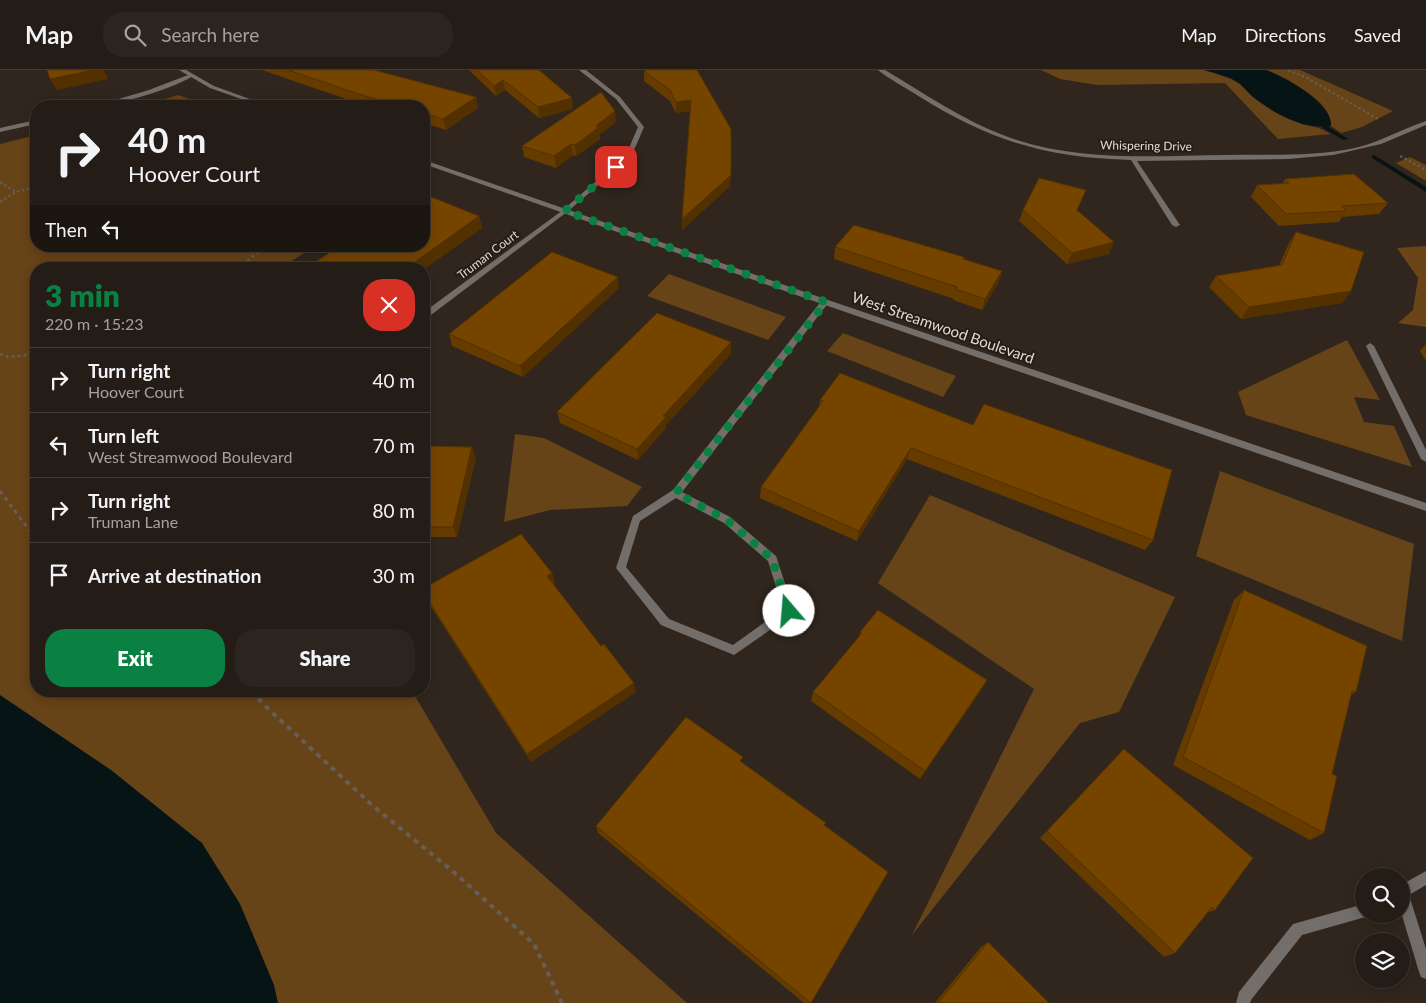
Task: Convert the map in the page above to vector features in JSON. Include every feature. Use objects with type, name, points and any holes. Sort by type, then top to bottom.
[{"type":"street","points":[[182,70],[212,87],[249,100]]},
{"type":"street","name":"Truman Court","points":[[430,312],[565,211],[629,156],[642,127],[618,98],[582,70]]},
{"type":"street","name":"Whispering Drive","points":[[881,70],[970,123],[1006,139],[1060,153],[1133,159],[1316,155],[1348,151],[1378,144],[1426,123]]},
{"type":"street","points":[[119,100],[151,91],[190,76]]},
{"type":"street","points":[[0,130],[30,123]]},
{"type":"street","points":[[1133,159],[1176,224]]},
{"type":"street","name":"West Streamwood Boulevard","points":[[430,164],[1426,507]]},
{"type":"street","points":[[676,493],[727,520],[772,559],[789,611],[734,650],[665,622],[621,568],[636,519],[676,493],[826,302]]},
{"type":"street","points":[[1370,346],[1426,459]]},
{"type":"street","points":[[1410,887],[1426,878]]},
{"type":"street","points":[[1244,1003],[1244,998],[1298,929],[1355,913]]},
{"type":"street","points":[[1410,921],[1426,972]]},
{"type":"path","points":[[1288,70],[1307,78],[1382,121],[1408,131]]},
{"type":"path","points":[[0,182],[16,192]]},
{"type":"path","points":[[0,202],[16,192],[30,188]]},
{"type":"path","points":[[246,262],[258,252]]},
{"type":"path","points":[[0,354],[9,357],[30,355]]},
{"type":"path","points":[[0,491],[30,531]]},
{"type":"path","points":[[257,697],[373,806],[456,874],[534,944],[562,1003]]},
{"type":"shaded area","points":[[1041,70],[1204,70],[1240,84],[1252,96],[1285,116],[1331,134],[1278,139],[1225,83],[1097,85],[1060,79]]},
{"type":"shaded area","points":[[1204,70],[1266,70],[1274,73],[1316,100],[1330,118],[1331,126],[1310,126],[1280,115],[1251,95],[1236,81]]},
{"type":"shaded area","points":[[1266,70],[1300,70],[1393,111],[1362,127],[1341,133],[1331,126],[1330,116],[1316,99],[1295,85]]},
{"type":"shaded area","points":[[178,95],[193,100],[162,100]]},
{"type":"shaded area","points":[[30,136],[30,252],[306,252],[290,262],[30,262],[30,697],[416,697],[496,833],[687,1003],[0,1003],[0,144]]},
{"type":"shaded area","points":[[1410,157],[1426,165],[1426,181],[1396,163]]},
{"type":"shaded area","points":[[1426,246],[1426,327],[1398,323],[1413,310],[1418,278],[1397,248]]},
{"type":"shaded area","points":[[669,274],[786,317],[768,340],[647,296]]},
{"type":"shaded area","points":[[843,333],[956,376],[943,397],[827,351]]},
{"type":"shaded area","points":[[1347,340],[1380,400],[1354,397],[1364,422],[1394,426],[1412,467],[1246,415],[1238,392]]},
{"type":"shaded area","points":[[515,434],[544,438],[642,487],[627,506],[550,510],[504,522]]},
{"type":"shaded area","points":[[1220,471],[1414,544],[1402,641],[1196,556]]},
{"type":"shaded area","points":[[930,495],[1175,597],[1119,712],[1080,723],[912,935],[1034,689],[878,583]]},
{"type":"shaded area","points":[[0,695],[111,770],[202,843],[240,904],[274,985],[278,1003],[0,1003]]},
{"type":"building","points":[[47,70],[94,70],[50,79]]},
{"type":"building","points":[[288,70],[374,70],[476,97],[443,119],[430,115],[430,100],[379,100]]},
{"type":"building","points":[[477,70],[539,70],[572,98],[538,107],[503,80],[494,86]]},
{"type":"building","points":[[697,70],[731,129],[731,175],[682,219],[691,100],[676,102],[670,90],[644,71]]},
{"type":"building","points":[[601,92],[615,111],[596,126],[598,128],[575,145],[571,144],[554,156],[522,146]]},
{"type":"building","points":[[1354,174],[1388,203],[1342,206],[1346,211],[1286,214],[1257,185],[1289,183],[1285,179]]},
{"type":"building","points":[[1039,178],[1086,190],[1077,210],[1114,242],[1072,253],[1023,210]]},
{"type":"building","points":[[430,196],[479,216],[430,251]]},
{"type":"building","points":[[854,225],[964,257],[963,259],[1002,271],[985,299],[956,289],[957,287],[835,247]]},
{"type":"building","points":[[1296,232],[1364,252],[1351,291],[1249,307],[1216,276],[1282,265]]},
{"type":"building","points":[[331,252],[429,252],[415,262],[315,262]]},
{"type":"building","points":[[552,252],[618,277],[520,366],[449,334]]},
{"type":"building","points":[[657,313],[731,342],[663,416],[666,417],[637,449],[557,412]]},
{"type":"building","points":[[840,373],[973,425],[984,404],[1172,470],[1153,540],[911,448],[859,531],[761,487],[823,401],[820,400]]},
{"type":"building","points":[[430,446],[472,447],[453,527],[430,527]]},
{"type":"building","points":[[521,534],[552,573],[547,576],[601,646],[604,644],[634,683],[527,754],[430,603],[430,585]]},
{"type":"building","points":[[1244,590],[1367,646],[1356,692],[1352,691],[1332,774],[1337,776],[1324,833],[1183,757]]},
{"type":"building","points":[[878,610],[987,680],[925,771],[813,692],[862,633],[860,632]]},
{"type":"building","points":[[686,717],[743,757],[740,761],[826,823],[824,825],[888,872],[811,1003],[596,826]]},
{"type":"building","points":[[1124,749],[1253,858],[1215,910],[1212,907],[1175,953],[1047,831]]},
{"type":"building","points":[[988,942],[1049,1003],[938,1003]]},
{"type":"waterway","points":[[1325,127],[1345,139]]},
{"type":"waterway","points":[[1374,157],[1426,190]]},
{"type":"route","points":[[616,167],[565,211],[826,302],[676,493],[727,520],[772,559],[789,611]]}]
